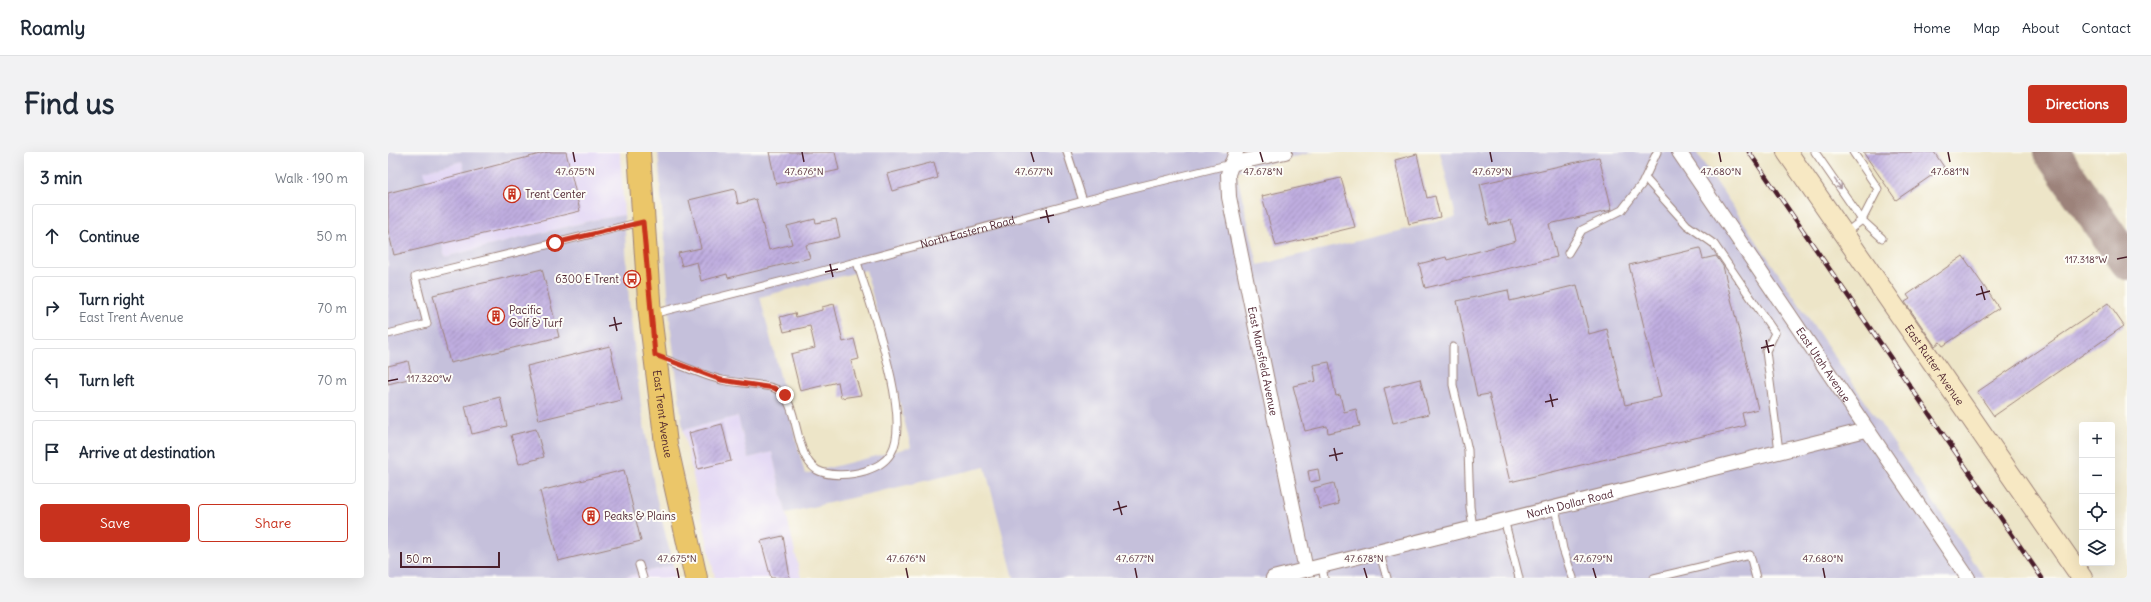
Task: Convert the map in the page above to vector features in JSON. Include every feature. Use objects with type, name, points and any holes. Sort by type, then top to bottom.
[{"type":"main road","name":"East Trent Avenue","points":[[639,152],[650,314],[666,444],[692,577]]},
{"type":"street","name":"North Eastern Road","points":[[1234,158],[1285,152]]},
{"type":"street","name":"East Utah Avenue","points":[[1679,152],[1866,430],[1968,578]]},
{"type":"street","name":"East Rutter Avenue","points":[[1787,152],[2082,578]]},
{"type":"street","name":"East Mansfield Avenue","points":[[1234,158],[1227,180],[1228,197],[1298,574]]},
{"type":"street","name":"North Dollar Road","points":[[1273,578],[1323,572],[1380,551],[1555,506],[1866,430]]},
{"type":"lane","points":[[1067,152],[1083,201]]},
{"type":"lane","points":[[1568,253],[1582,230],[1622,210],[1642,184],[1657,152]]},
{"type":"lane","points":[[1815,152],[1862,220],[1882,238]]},
{"type":"lane","points":[[1844,234],[1862,220],[1878,189],[1853,152]]},
{"type":"lane","name":"North Eastern Road","points":[[650,314],[858,262],[1234,158]]},
{"type":"lane","points":[[1645,178],[1687,225],[1714,244],[1775,333],[1766,352],[1779,451]]},
{"type":"lane","points":[[388,334],[427,324],[415,277],[643,222]]},
{"type":"lane","points":[[655,355],[721,380],[774,388],[785,395],[804,453],[814,468],[820,472],[833,474],[856,474],[880,466],[892,452],[898,431],[896,409],[891,376],[858,262]]},
{"type":"lane","points":[[1453,347],[1453,385],[1468,450],[1470,508],[1473,527]]},
{"type":"lane","points":[[1555,506],[1563,549],[1572,577]]},
{"type":"lane","points":[[1504,519],[1519,578]]},
{"type":"lane","points":[[1380,551],[1387,578]]},
{"type":"lane","points":[[1654,578],[1750,555],[1756,578]]},
{"type":"lane","points":[[639,564],[643,578]]},
{"type":"shaded area","points":[[388,152],[540,152],[465,172],[462,161],[424,171],[445,257],[594,220],[624,215],[629,302],[641,406],[655,492],[673,565],[620,578],[388,578]]},
{"type":"shaded area","points":[[540,152],[620,152],[624,215],[594,220],[445,257],[423,171],[462,161],[465,172]]},
{"type":"shaded area","points":[[658,152],[1315,152],[1236,171],[1258,265],[1456,217],[1440,152],[1696,152],[1985,578],[1014,578],[985,467],[786,513],[772,452],[748,458],[738,416],[683,430],[670,321]],"holes":[[[866,270],[911,447],[805,474],[760,297]]]},
{"type":"shaded area","points":[[738,416],[748,458],[772,452],[801,578],[715,578],[683,430]]},
{"type":"shaded area","points":[[673,565],[676,578],[620,578]]},
{"type":"building","name":"Trent Center","points":[[548,152],[566,152],[580,211],[394,255],[388,230],[388,193]]},
{"type":"building","points":[[769,152],[835,152],[839,170],[776,184]]},
{"type":"building","points":[[1863,152],[1934,152],[1944,167],[1896,200]]},
{"type":"building","points":[[1417,154],[1427,198],[1435,196],[1440,217],[1409,224],[1395,160]]},
{"type":"building","points":[[1599,157],[1612,210],[1549,224],[1557,257],[1425,288],[1419,264],[1446,257],[1447,260],[1516,241],[1511,220],[1489,225],[1480,184]]},
{"type":"building","points":[[934,162],[938,178],[892,191],[887,174]]},
{"type":"building","points":[[1341,178],[1355,227],[1276,246],[1262,196]]},
{"type":"building","points":[[735,189],[738,204],[756,199],[769,250],[792,244],[787,226],[815,219],[816,223],[836,219],[840,237],[806,245],[810,258],[728,278],[727,274],[701,281],[697,262],[682,266],[678,253],[701,248],[689,200]]},
{"type":"building","points":[[1700,248],[1703,259],[1716,256],[1723,266],[1758,409],[1742,413],[1745,426],[1510,482],[1489,394],[1477,396],[1457,301],[1508,290],[1510,301],[1577,285],[1589,334],[1607,329],[1625,405],[1661,397],[1629,265]]},
{"type":"building","points":[[1963,256],[1999,308],[1943,346],[1940,342],[1935,346],[1905,302],[1910,299],[1907,295]]},
{"type":"building","name":"Pacific Golf & Turf","points":[[542,269],[559,337],[450,363],[433,295]]},
{"type":"building","points":[[2108,303],[2124,326],[1994,416],[1977,392]]},
{"type":"building","points":[[834,304],[843,342],[854,339],[859,359],[851,361],[861,395],[841,398],[838,382],[800,391],[791,354],[815,348],[810,326],[784,332],[780,317],[795,313],[796,317],[822,310],[822,307]]},
{"type":"building","points":[[610,346],[622,400],[539,420],[527,366]]},
{"type":"building","points":[[408,361],[412,378],[388,384],[388,366]]},
{"type":"building","points":[[1329,362],[1336,396],[1340,395],[1344,412],[1356,409],[1360,426],[1328,433],[1327,426],[1305,431],[1293,386],[1316,381],[1313,365]]},
{"type":"building","points":[[1420,379],[1429,414],[1393,423],[1384,388]]},
{"type":"building","points":[[500,397],[507,426],[472,434],[465,406]]},
{"type":"building","points":[[722,424],[731,461],[698,469],[689,433]]},
{"type":"building","points":[[536,429],[544,457],[519,464],[511,435]]},
{"type":"building","points":[[1318,469],[1320,480],[1310,482],[1308,471]]},
{"type":"building","name":"Peaks & Plains","points":[[624,470],[641,541],[558,561],[540,491]]},
{"type":"building","points":[[1334,483],[1339,504],[1320,509],[1314,488]]},
{"type":"building","points":[[783,536],[790,578],[771,578],[761,541]]},
{"type":"taxiway","points":[[2051,152],[2127,262]]},
{"type":"railway","points":[[1749,152],[2042,578]]},
{"type":"place","name":"Trent Center","points":[[512,194]]},
{"type":"place","name":"6300 E Trent","points":[[632,279]]},
{"type":"place","name":"Pacific Golf & Turf","points":[[496,316]]},
{"type":"place","name":"Peaks & Plains","points":[[591,516]]},
{"type":"route","points":[[555,243],[643,222],[650,314],[655,355],[721,380],[774,388],[785,395]]}]
